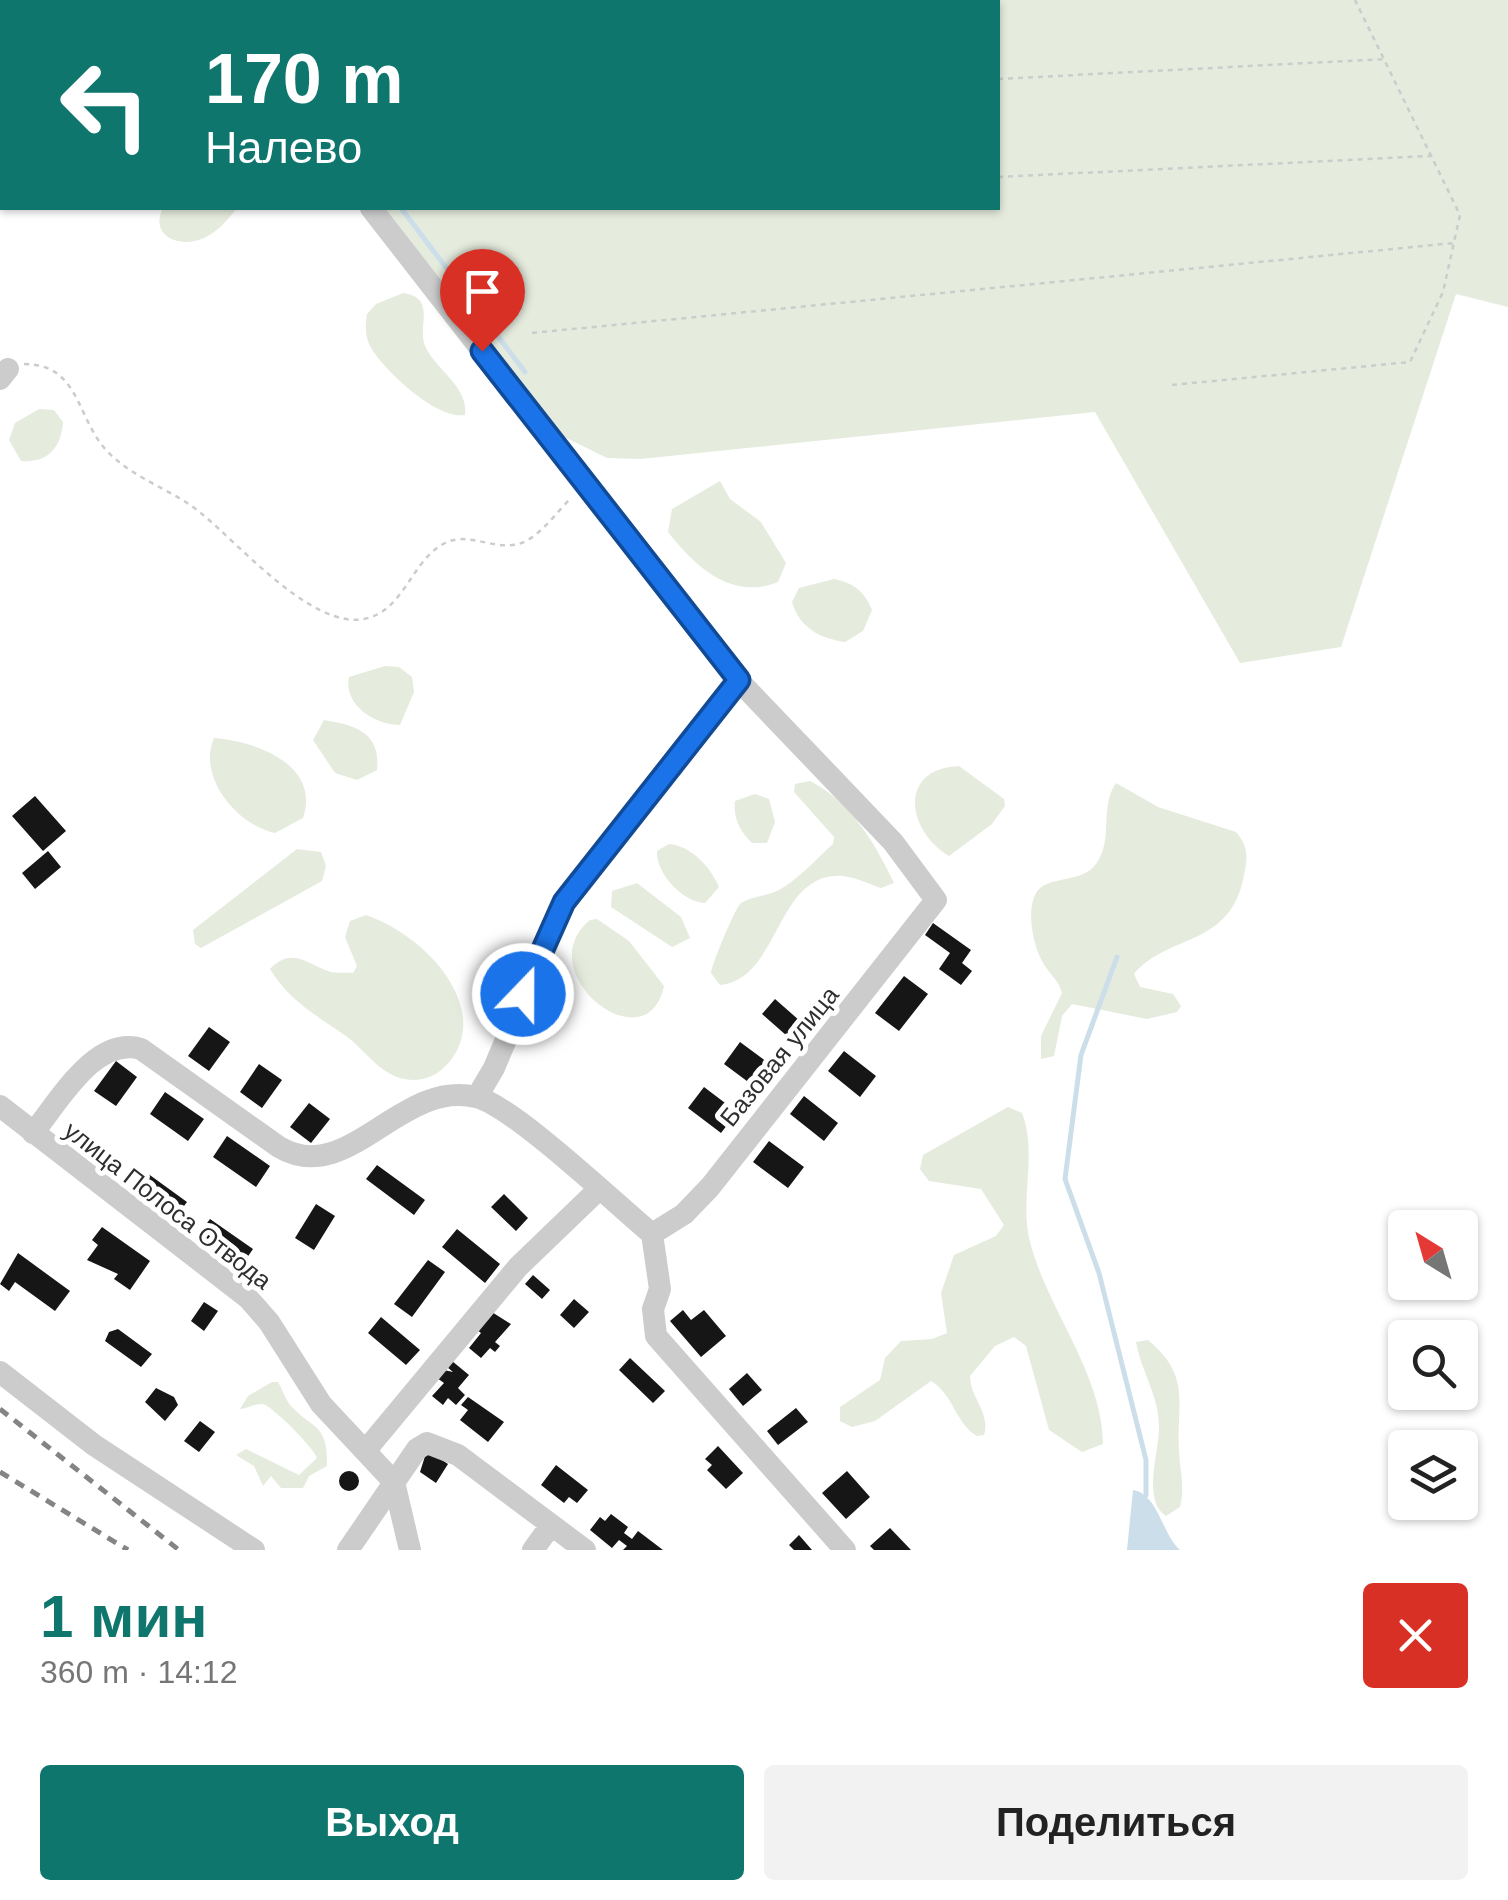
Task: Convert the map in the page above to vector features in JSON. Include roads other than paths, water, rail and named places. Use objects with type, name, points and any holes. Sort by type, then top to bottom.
[{"type":"street","points":[[373,210],[739,680],[564,902],[494,1068],[477,1097]]},
{"type":"street","name":"Базовая улица","points":[[652,1234],[684,1214],[710,1187],[936,900],[893,842],[739,680]]},
{"type":"street","points":[[33,1133],[90,1064],[108,1051],[130,1046],[279,1147],[303,1158],[333,1154],[424,1101],[477,1097],[512,1116],[652,1234],[660,1289],[653,1309],[656,1336],[845,1550]]},
{"type":"street","name":"улица Полоса Отвода","points":[[0,1106],[248,1298],[322,1404],[394,1482]]},
{"type":"street","points":[[366,1450],[518,1266],[598,1190]]},
{"type":"street","points":[[0,1372],[94,1445],[254,1550]]},
{"type":"street","points":[[348,1550],[417,1449],[434,1444],[458,1455],[585,1550]]},
{"type":"street","points":[[394,1482],[410,1550]]},
{"type":"street","points":[[532,1550],[550,1525]]},
{"type":"water","points":[[1133,1490],[1148,1499],[1180,1550],[1127,1550]]},
{"type":"waterway","points":[[403,210],[525,372]]},
{"type":"waterway","points":[[1117,957],[1081,1055],[1065,1179],[1099,1273],[1146,1460],[1146,1495]]},
{"type":"railway","points":[[0,1409],[179,1550]]},
{"type":"railway","points":[[0,1472],[128,1550]]}]
